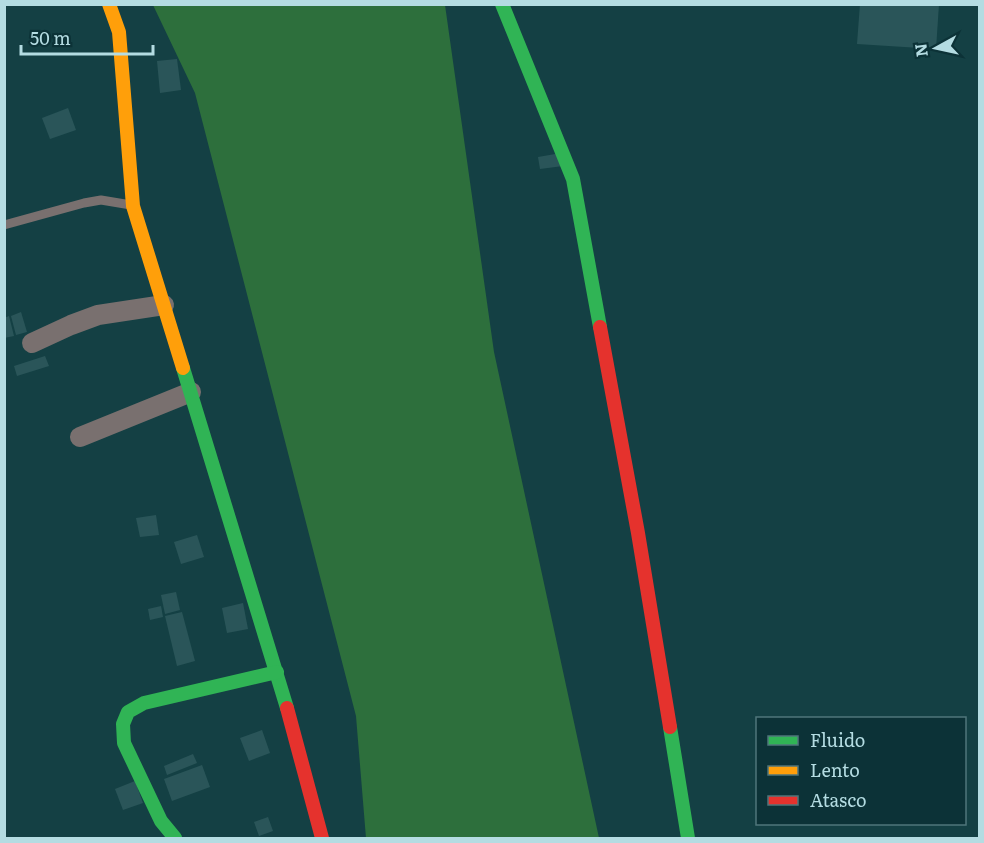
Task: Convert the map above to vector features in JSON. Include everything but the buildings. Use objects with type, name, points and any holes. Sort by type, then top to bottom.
[{"type":"street","points":[[502,4],[573,179],[638,533],[688,838]]},
{"type":"street","points":[[108,5],[119,32],[133,206],[277,672],[322,838]]},
{"type":"street","points":[[32,343],[98,315],[164,305]]},
{"type":"street","points":[[80,437],[190,392]]},
{"type":"street","points":[[175,838],[161,821],[124,743],[123,724],[128,712],[144,703],[277,672]]},
{"type":"lane","points":[[4,225],[84,202],[101,200],[133,206]]},
{"type":"green space","points":[[153,5],[445,5],[494,352],[599,838],[366,838],[356,716],[195,93]]},
{"type":"traffic: fast","points":[[502,4],[573,179],[600,327]]},
{"type":"traffic: fast","points":[[183,368],[287,708]]},
{"type":"traffic: fast","points":[[175,838],[161,821],[124,743],[123,724],[128,712],[144,703],[277,672]]},
{"type":"traffic: fast","points":[[670,727],[688,838]]},
{"type":"traffic: slow","points":[[109,4],[119,32],[133,206],[183,368]]},
{"type":"traffic: jam","points":[[600,327],[638,533],[670,727]]},
{"type":"traffic: jam","points":[[287,708],[322,838]]}]
